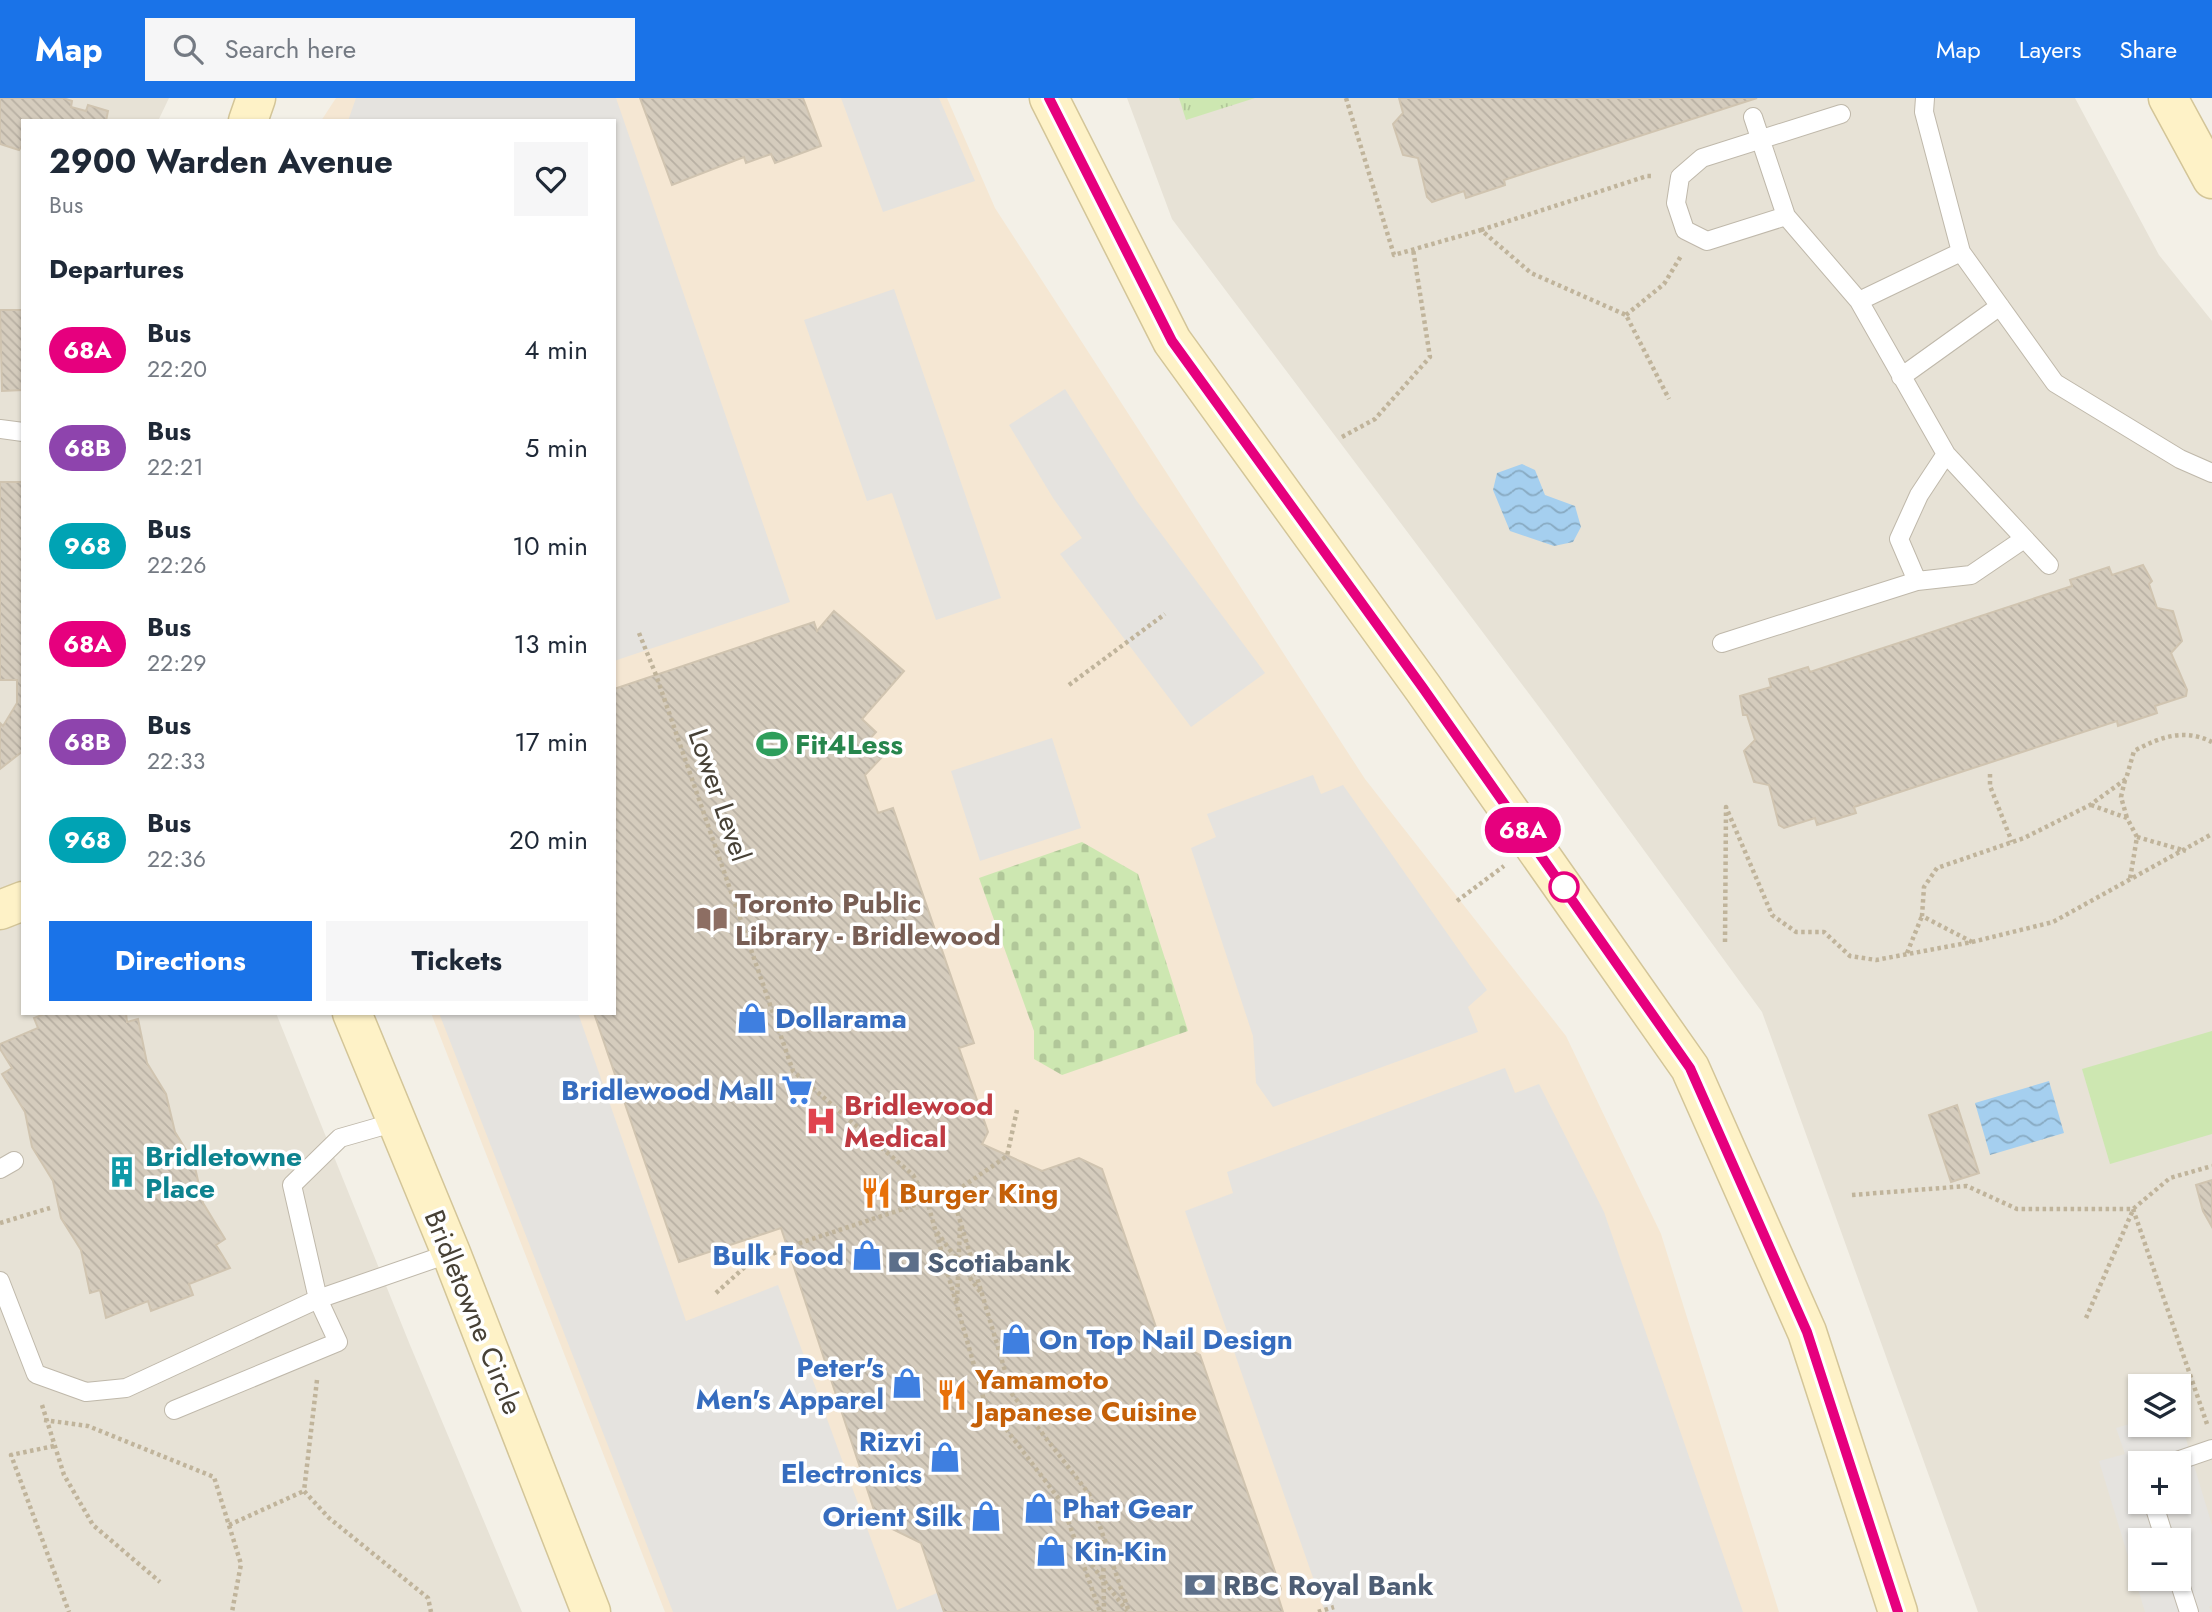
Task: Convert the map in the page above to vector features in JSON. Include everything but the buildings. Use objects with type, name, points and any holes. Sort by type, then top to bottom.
[{"type":"main road","points":[[249,119],[256,98]]},
{"type":"main road","points":[[1049,98],[1172,341],[1534,845],[1690,1068],[1807,1332],[1898,1612]]},
{"type":"main road","points":[[2168,98],[2212,179]]},
{"type":"main road","points":[[0,910],[21,902]]},
{"type":"main road","name":"Bridletowne Circle","points":[[353,1015],[451,1253],[592,1612]]},
{"type":"lane","points":[[1925,98],[1924,112],[1961,251],[2055,383],[2180,459],[2212,473]]},
{"type":"lane","points":[[1786,216],[1707,241],[1685,230],[1676,204],[1680,177],[1702,158],[1841,114]]},
{"type":"lane","points":[[1753,117],[1786,216],[1859,301],[1946,454],[2049,565]]},
{"type":"lane","points":[[1859,301],[1961,251]]},
{"type":"lane","points":[[1901,377],[2000,306]]},
{"type":"lane","points":[[0,429],[21,432]]},
{"type":"lane","points":[[1917,581],[1899,539],[1919,495],[1946,454]]},
{"type":"lane","points":[[1722,643],[1917,581],[1971,575],[2024,539]]},
{"type":"lane","points":[[174,1410],[338,1342],[318,1299],[292,1185],[340,1138],[396,1122]]},
{"type":"lane","points":[[0,1281],[36,1374],[86,1392],[126,1388],[318,1299],[451,1253]]},
{"type":"lane","points":[[2191,1456],[2212,1449]]},
{"type":"lane","points":[[2182,1591],[2189,1612]]},
{"type":"path","points":[[1346,98],[1394,255],[1647,176],[1680,177]]},
{"type":"path","points":[[1481,230],[1531,273],[1626,315],[1669,399]]},
{"type":"path","points":[[1626,315],[1664,284],[1695,234]]},
{"type":"path","points":[[1342,437],[1375,419],[1430,357],[1413,249]]},
{"type":"path","points":[[1069,685],[1165,614]]},
{"type":"path","name":"Lower Level","points":[[639,633],[656,675],[793,1071],[913,1175],[927,1201],[984,1400],[1062,1503],[1102,1612]]},
{"type":"path","points":[[2130,879],[2137,837],[2127,818],[2121,797],[2134,751],[2163,736],[2197,735],[2212,742]]},
{"type":"path","points":[[1990,774],[1990,786],[2012,842]]},
{"type":"path","points":[[1907,953],[1922,916],[1924,887],[1937,868],[2012,842],[2090,805],[2126,779]]},
{"type":"path","points":[[2090,805],[2127,818]]},
{"type":"path","points":[[1725,942],[1726,807],[1772,915],[1796,932],[1824,932],[1850,956],[1876,960],[1972,942],[2053,922],[2186,851],[2212,834]]},
{"type":"path","points":[[2137,837],[2186,851]]},
{"type":"path","points":[[1457,901],[1534,845]]},
{"type":"path","points":[[1922,916],[1972,942]]},
{"type":"path","points":[[1017,1110],[1007,1156],[952,1194],[1012,1394],[1089,1494],[1128,1612]]},
{"type":"path","points":[[2087,1318],[2133,1209],[2170,1178],[2212,1166]]},
{"type":"path","points":[[1852,1195],[1967,1186],[2017,1209],[2133,1209]]},
{"type":"path","points":[[716,1293],[747,1265],[788,1247],[927,1201]]},
{"type":"path","points":[[0,1223],[50,1208]]},
{"type":"path","points":[[2133,1209],[2208,1427]]},
{"type":"path","points":[[957,1307],[960,1222]]},
{"type":"path","points":[[934,1228],[984,1298]]},
{"type":"path","points":[[304,1491],[318,1373],[311,1353]]},
{"type":"path","points":[[36,1374],[44,1420],[64,1475],[93,1525],[160,1582]]},
{"type":"path","points":[[44,1420],[88,1426],[214,1478],[241,1564],[232,1612]]},
{"type":"path","points":[[54,1446],[11,1455],[69,1612]]},
{"type":"path","points":[[229,1525],[304,1491]]},
{"type":"path","points":[[304,1491],[330,1518],[428,1598],[431,1612]]},
{"type":"path","points":[[1102,1612],[1103,1535]]},
{"type":"path","points":[[1077,1545],[1128,1612]]},
{"type":"path","points":[[1318,1612],[1334,1607]]},
{"type":"shaded area","points":[[0,98],[169,98],[159,119],[21,119],[21,1015],[277,1015],[410,1345],[522,1612],[0,1612]]},
{"type":"shaded area","points":[[336,98],[947,98],[995,208],[1365,779],[1566,1036],[1661,1234],[1779,1612],[665,1612],[432,1015],[616,1015],[616,119],[322,119]]},
{"type":"shaded area","points":[[356,98],[616,98],[790,602],[616,660],[616,119],[349,119]]},
{"type":"shaded area","points":[[841,98],[939,98],[975,181],[883,212]]},
{"type":"shaded area","points":[[1127,98],[2075,98],[2159,255],[2212,321],[2212,1612],[1978,1612],[1762,1012],[1554,727],[1172,219]]},
{"type":"shaded area","points":[[894,289],[1001,598],[936,620],[892,493],[867,501],[804,320]]},
{"type":"shaded area","points":[[1065,389],[1136,500],[1265,673],[1191,727],[1060,554],[1082,538],[1053,498],[1009,425]]},
{"type":"shaded area","points":[[1052,738],[1081,828],[980,861],[951,771]]},
{"type":"shaded area","points":[[1313,775],[1321,794],[1343,785],[1487,990],[1468,1007],[1478,1032],[1273,1107],[1256,1083],[1253,1036],[1191,848],[1216,837],[1207,814]]},
{"type":"shaded area","points":[[440,1015],[579,1015],[686,1321],[778,1285],[897,1610],[951,1587],[959,1612],[673,1612]]},
{"type":"shaded area","points":[[1505,1068],[1515,1093],[1539,1084],[1604,1212],[1743,1612],[1325,1612],[1185,1211],[1233,1193],[1227,1172]]},
{"type":"shaded area","points":[[2128,1424],[2128,1437],[2185,1437],[2190,1451],[2128,1451],[2128,1514],[2191,1514],[2191,1456],[2212,1525],[2212,1605],[2209,1607],[2212,1612],[2145,1612],[2139,1591],[2191,1591],[2191,1528],[2128,1528],[2128,1556],[2099,1461],[2125,1454],[2116,1428]]},
{"type":"green space","points":[[1179,98],[1255,98],[1186,120]]},
{"type":"green space","points":[[1082,842],[1138,874],[1188,1031],[1062,1075],[1034,1059],[1034,1031],[979,878]]},
{"type":"green space","points":[[2212,1031],[2212,1134],[2110,1164],[2082,1069]]},
{"type":"water","points":[[1522,464],[1535,470],[1545,495],[1575,506],[1581,527],[1573,542],[1554,546],[1510,531],[1493,490],[1497,473]]},
{"type":"water","points":[[2049,1081],[2064,1133],[1990,1155],[1975,1103]]},
{"type":"bus line","name":"68A","points":[[1049,98],[1172,341],[1382,635],[1423,688],[1690,1068],[1807,1332],[1898,1612]]},
{"type":"place","name":"Fit4Less","points":[[772,744]]},
{"type":"place","name":"Toronto Public Library - Bridlewood","points":[[712,919]]},
{"type":"place","name":"Dollarama","points":[[752,1018]]},
{"type":"place","name":"Bridlewood Mall","points":[[797,1090]]},
{"type":"place","name":"Bridlewood Medical","points":[[821,1121]]},
{"type":"place","name":"Bridletowne Place","points":[[122,1172]]},
{"type":"place","name":"Burger King","points":[[876,1193]]},
{"type":"place","name":"Bulk Food","points":[[867,1255]]},
{"type":"place","name":"Scotiabank","points":[[904,1262]]},
{"type":"place","name":"On Top Nail Design","points":[[1016,1339]]},
{"type":"place","name":"Peter's Men's Apparel","points":[[907,1383]]},
{"type":"place","name":"Yamamoto Japanese Cuisine","points":[[952,1395]]},
{"type":"place","name":"Rizvi Electronics","points":[[945,1457]]},
{"type":"place","name":"Phat Gear","points":[[1039,1508]]},
{"type":"place","name":"Orient Silk","points":[[986,1516]]},
{"type":"place","name":"Kin-Kin","points":[[1051,1551]]},
{"type":"place","name":"RBC Royal Bank","points":[[1200,1585]]}]
